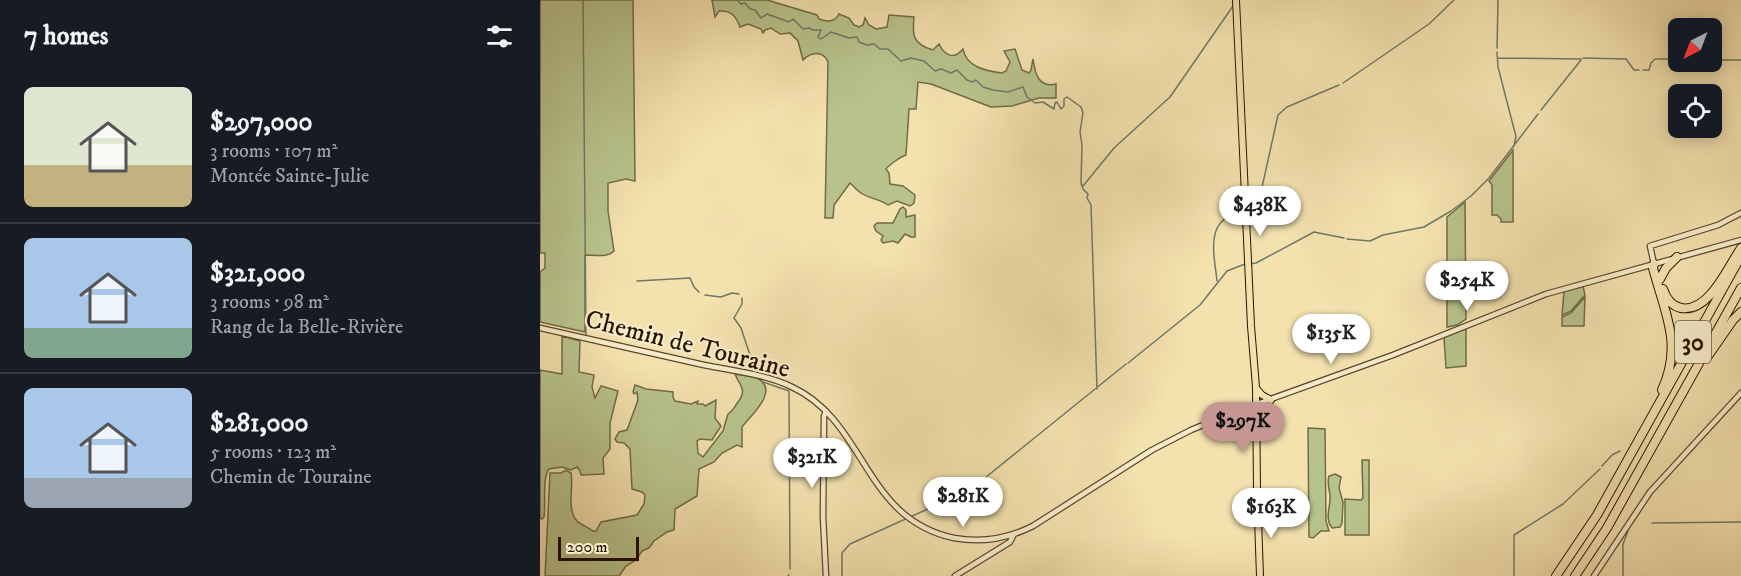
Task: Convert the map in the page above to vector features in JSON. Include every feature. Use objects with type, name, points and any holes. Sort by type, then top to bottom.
[{"type":"highway","points":[[1654,264],[1665,295],[1671,303],[1682,308],[1696,307],[1707,299],[1739,244]]},
{"type":"highway","name":"30","points":[[1556,576],[1592,524],[1741,256]]},
{"type":"highway","points":[[1660,279],[1677,257]]},
{"type":"highway","points":[[1646,428],[1668,375],[1672,357],[1671,334],[1653,268],[1654,264]]},
{"type":"highway","name":"30","points":[[1575,576],[1607,528],[1741,288]]},
{"type":"highway","points":[[1685,390],[1729,325],[1741,312]]},
{"type":"main road","points":[[1236,0],[1253,345],[1260,576]]},
{"type":"main road","points":[[1253,345],[1255,405]]},
{"type":"main road","points":[[1256,387],[1262,395],[1271,400]]},
{"type":"street","points":[[1654,264],[1650,246],[1718,225],[1741,213]]},
{"type":"street","points":[[955,576],[1010,542],[1014,534],[1037,524],[1159,446],[1197,428],[1539,297],[1677,257],[1739,244]]},
{"type":"street","name":"Chemin de Touraine","points":[[540,328],[777,381],[803,393],[826,411],[840,427],[883,494],[909,518],[935,532],[958,539],[987,539],[1014,534]]},
{"type":"street","points":[[1594,576],[1650,492],[1741,393]]},
{"type":"street","points":[[826,411],[823,502],[826,576]]},
{"type":"green space","points":[[540,0],[633,0],[635,181],[626,179],[608,183],[608,211],[614,251],[604,255],[585,255],[585,332],[540,322],[540,272],[545,268],[545,253],[540,253]]},
{"type":"green space","points":[[712,0],[767,0],[817,15],[819,19],[825,21],[833,20],[839,14],[849,18],[854,25],[859,27],[863,25],[865,18],[869,25],[876,29],[887,27],[889,15],[914,17],[915,38],[921,45],[933,50],[939,44],[950,55],[956,55],[963,49],[972,64],[983,69],[1002,73],[1006,71],[1010,62],[1004,51],[1015,49],[1022,70],[1029,73],[1033,59],[1036,74],[1041,82],[1056,84],[1056,98],[1039,98],[1012,106],[991,107],[931,84],[918,82],[916,109],[909,109],[906,155],[886,169],[889,173],[890,184],[903,186],[915,195],[914,203],[910,206],[897,201],[888,205],[864,195],[850,183],[834,205],[833,218],[825,218],[828,62],[826,58],[817,54],[810,55],[803,60],[798,41],[790,33],[780,34],[771,28],[763,33],[761,29],[748,24],[740,27],[735,17],[727,12],[719,11],[715,17]]},
{"type":"green space","points":[[1513,150],[1513,222],[1501,222],[1497,215],[1492,215],[1492,185],[1489,181]]},
{"type":"green space","points":[[1465,202],[1466,319],[1457,325],[1447,327],[1447,217]]},
{"type":"green space","points":[[903,207],[906,210],[906,217],[915,215],[915,237],[905,234],[898,243],[893,241],[883,243],[881,240],[883,236],[876,231],[874,226],[877,223],[893,223]]},
{"type":"green space","points":[[1583,286],[1585,295],[1571,311],[1562,315],[1564,291]]},
{"type":"green space","points":[[1585,297],[1584,326],[1562,326],[1562,317],[1571,313]]},
{"type":"green space","points":[[1466,328],[1466,366],[1446,368],[1444,337]]},
{"type":"green space","points":[[562,336],[580,341],[579,372],[594,375],[592,387],[595,398],[601,386],[618,391],[610,423],[610,449],[603,458],[604,474],[581,475],[577,467],[571,470],[562,467],[549,469],[546,478],[545,512],[542,519],[540,518],[540,370],[562,374]]},
{"type":"green space","points":[[735,374],[759,379],[766,390],[765,397],[742,427],[742,447],[737,445],[722,453],[714,462],[699,469],[697,496],[675,509],[674,530],[667,532],[654,541],[649,548],[642,551],[619,576],[545,576],[550,473],[561,473],[566,470],[571,473],[571,504],[574,516],[593,531],[596,531],[601,522],[637,515],[644,504],[645,495],[632,489],[630,449],[615,439],[619,432],[627,430],[638,400],[637,392],[634,394],[633,392],[635,385],[646,389],[673,392],[675,401],[691,404],[698,401],[697,404],[705,406],[716,400],[715,418],[721,426],[712,440],[697,441],[698,453],[703,457],[723,431],[728,414],[741,398],[742,387]]},
{"type":"green space","points":[[1308,428],[1325,429],[1326,521],[1329,531],[1321,531],[1313,538],[1309,537]]},
{"type":"green space","points":[[1362,460],[1369,460],[1369,535],[1345,535],[1345,499],[1361,500],[1363,498]]},
{"type":"green space","points":[[1335,474],[1341,477],[1339,488],[1343,502],[1342,523],[1340,527],[1332,528],[1328,516],[1330,499],[1328,481],[1329,476]]},
{"type":"waterway","points":[[583,0],[586,335]]},
{"type":"waterway","points":[[731,0],[737,0],[741,4],[745,3],[761,18],[767,14],[789,22],[793,19],[803,29],[821,30],[818,37],[821,39],[831,32],[849,38],[857,37],[859,42],[867,45],[874,44],[880,49],[888,49],[901,61],[911,58],[924,61],[935,71],[941,69],[951,73],[957,70],[967,80],[972,82],[976,80],[983,87],[1008,92],[1023,87],[1027,97],[1035,103],[1043,102],[1054,109],[1057,102],[1061,109],[1067,97],[1081,107],[1083,113],[1080,132],[1081,183],[1088,194],[1087,198],[1091,205],[1097,389]]},
{"type":"waterway","points":[[1343,83],[1429,24],[1454,0]]},
{"type":"waterway","points":[[1497,48],[1498,0]]},
{"type":"waterway","points":[[1083,186],[1114,148],[1170,97],[1233,6]]},
{"type":"waterway","points":[[1497,52],[1498,67],[1516,136],[1514,146]]},
{"type":"waterway","points":[[1498,58],[1581,59]]},
{"type":"waterway","points":[[1583,58],[1626,59],[1634,70],[1639,70]]},
{"type":"waterway","points":[[1643,70],[1649,70],[1655,59],[1668,59]]},
{"type":"waterway","points":[[1541,110],[1581,60]]},
{"type":"waterway","points":[[1722,60],[1741,60]]},
{"type":"waterway","points":[[1247,211],[1255,208],[1259,201],[1278,115],[1287,107],[1339,85]]},
{"type":"waterway","points":[[1347,239],[1370,241],[1383,235],[1424,227],[1451,211],[1489,178],[1538,114]]},
{"type":"waterway","points":[[1217,281],[1214,248],[1217,229],[1230,216],[1242,212]]},
{"type":"waterway","points":[[1250,264],[1314,232],[1344,238]]},
{"type":"waterway","points":[[1128,363],[1200,305],[1227,271],[1245,264]]},
{"type":"waterway","points":[[637,281],[690,278],[699,292]]},
{"type":"waterway","points":[[705,295],[721,297],[732,293],[739,294]]},
{"type":"waterway","points":[[742,298],[742,304],[734,318],[741,328],[755,370]]},
{"type":"waterway","points":[[842,576],[842,553],[850,544],[970,490],[1126,364]]},
{"type":"waterway","points":[[763,382],[789,391],[790,569]]},
{"type":"waterway","points":[[1602,466],[1612,455],[1620,451]]},
{"type":"waterway","points":[[1514,576],[1514,535],[1563,504],[1600,469]]},
{"type":"waterway","points":[[1652,523],[1741,522]]},
{"type":"waterway","points":[[1623,576],[1623,544],[1628,531]]}]
